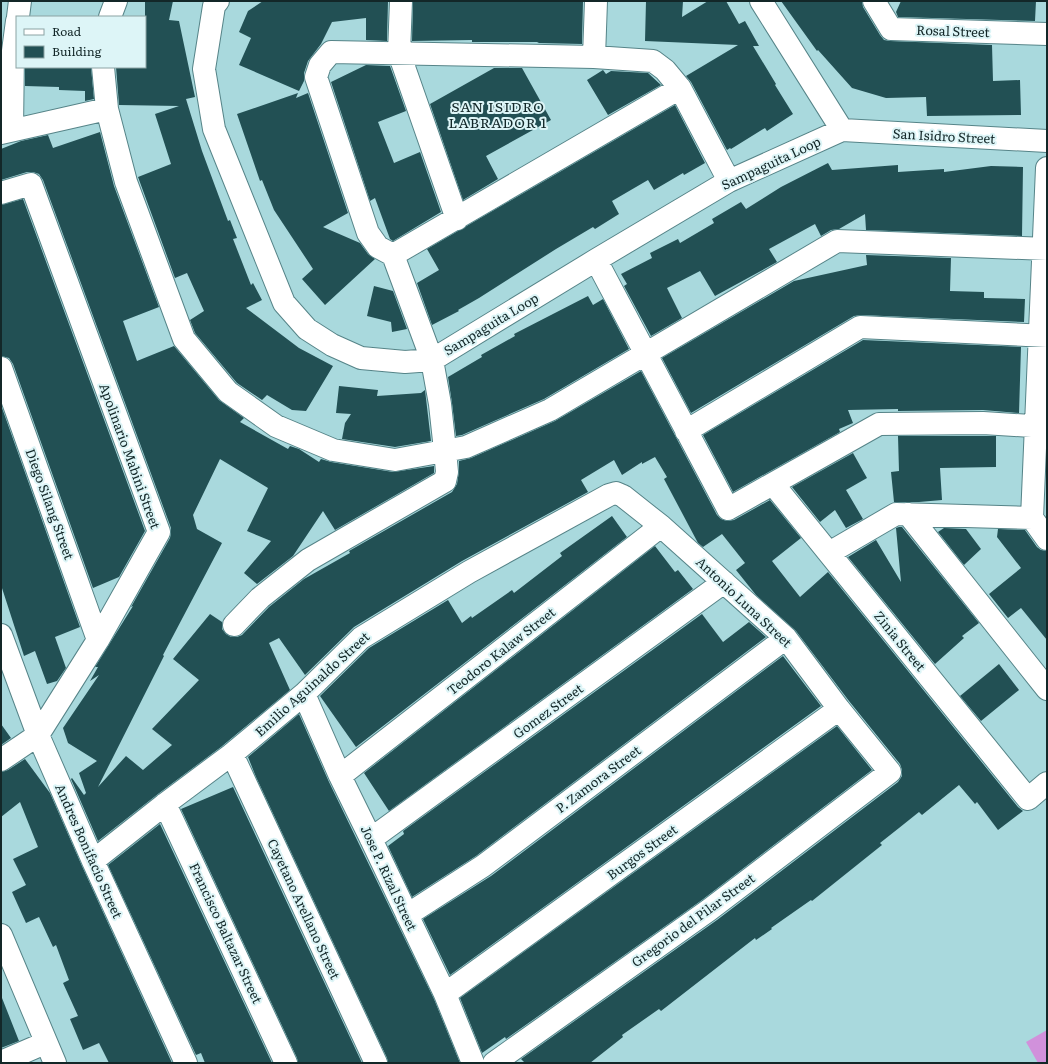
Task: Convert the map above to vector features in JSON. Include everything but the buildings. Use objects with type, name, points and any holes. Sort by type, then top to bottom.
[{"type":"street","points":[[18,16],[20,1]]},
{"type":"street","points":[[110,16],[116,1]]},
{"type":"street","points":[[401,1],[399,53],[457,219]]},
{"type":"street","points":[[594,57],[596,1]]},
{"type":"street","points":[[761,1],[842,130]]},
{"type":"street","name":"Rosal Street","points":[[874,1],[891,29],[1047,34]]},
{"type":"street","name":"Sampaguita Loop","points":[[212,3],[204,69],[214,129],[284,304],[307,329],[332,345],[361,358],[405,362],[432,360],[729,181],[842,130]]},
{"type":"street","points":[[16,28],[7,132],[107,109]]},
{"type":"street","points":[[234,625],[260,598],[308,560],[445,481],[447,472],[440,404],[432,360],[393,256],[378,247],[368,233],[316,77],[320,65],[331,52],[594,57],[653,61],[665,70],[680,88],[729,181]]},
{"type":"street","points":[[103,68],[107,109],[126,182],[184,339],[228,392],[276,426],[332,450],[395,460],[466,447],[550,410],[838,241],[1045,249]]},
{"type":"street","points":[[393,256],[680,88]]},
{"type":"street","name":"San Isidro Street","points":[[842,130],[1047,141]]},
{"type":"street","points":[[1047,168],[1041,427],[1032,518],[1047,539]]},
{"type":"street","name":"Apolinario Mabini Street","points":[[1,193],[31,184],[159,532],[98,640],[38,735],[1,760]]},
{"type":"street","points":[[596,260],[728,509],[878,424],[983,423],[1041,427]]},
{"type":"street","points":[[686,431],[860,327],[1043,336]]},
{"type":"street","name":"Diego Silang Street","points":[[1,368],[98,640]]},
{"type":"street","name":"Zinia Street","points":[[773,484],[1028,799],[1047,783]]},
{"type":"street","name":"Antonio Luna Street","points":[[609,495],[616,493],[623,496],[661,526],[786,638],[839,709],[890,772]]},
{"type":"street","name":"Emilio Aguinaldo Street","points":[[93,861],[232,754],[304,694],[361,638],[468,572],[609,495]]},
{"type":"street","points":[[829,553],[896,514],[1032,518]]},
{"type":"street","points":[[908,514],[1047,689]]},
{"type":"street","name":"Teodoro Kalaw Street","points":[[340,776],[661,526]]},
{"type":"street","name":"Gomez Street","points":[[371,839],[724,582]]},
{"type":"street","name":"P. Zamora Street","points":[[407,915],[483,866],[786,638]]},
{"type":"street","name":"Andres Bonifacio Street","points":[[3,644],[38,735],[93,861],[186,1063]]},
{"type":"street","name":"Jose P. Rizal Street","points":[[304,694],[340,776],[445,994],[473,1063]]},
{"type":"street","name":"Burgos Street","points":[[445,994],[839,709]]},
{"type":"street","name":"Cayetano Arellano Street","points":[[232,754],[376,1063]]},
{"type":"street","name":"Gregorio del Pilar Street","points":[[494,1063],[709,910],[890,772]]},
{"type":"street","name":"Francisco Baltazar Street","points":[[166,804],[286,1063]]},
{"type":"street","points":[[1,935],[54,1063]]},
{"type":"street","points":[[1,1062],[46,1043]]},
{"type":"shaded area","points":[[1047,1030],[1047,1063],[1038,1063],[1026,1042]]},
{"type":"district","name":"SAN ISIDRO LABRADOR 1","points":[[498,116]]}]
